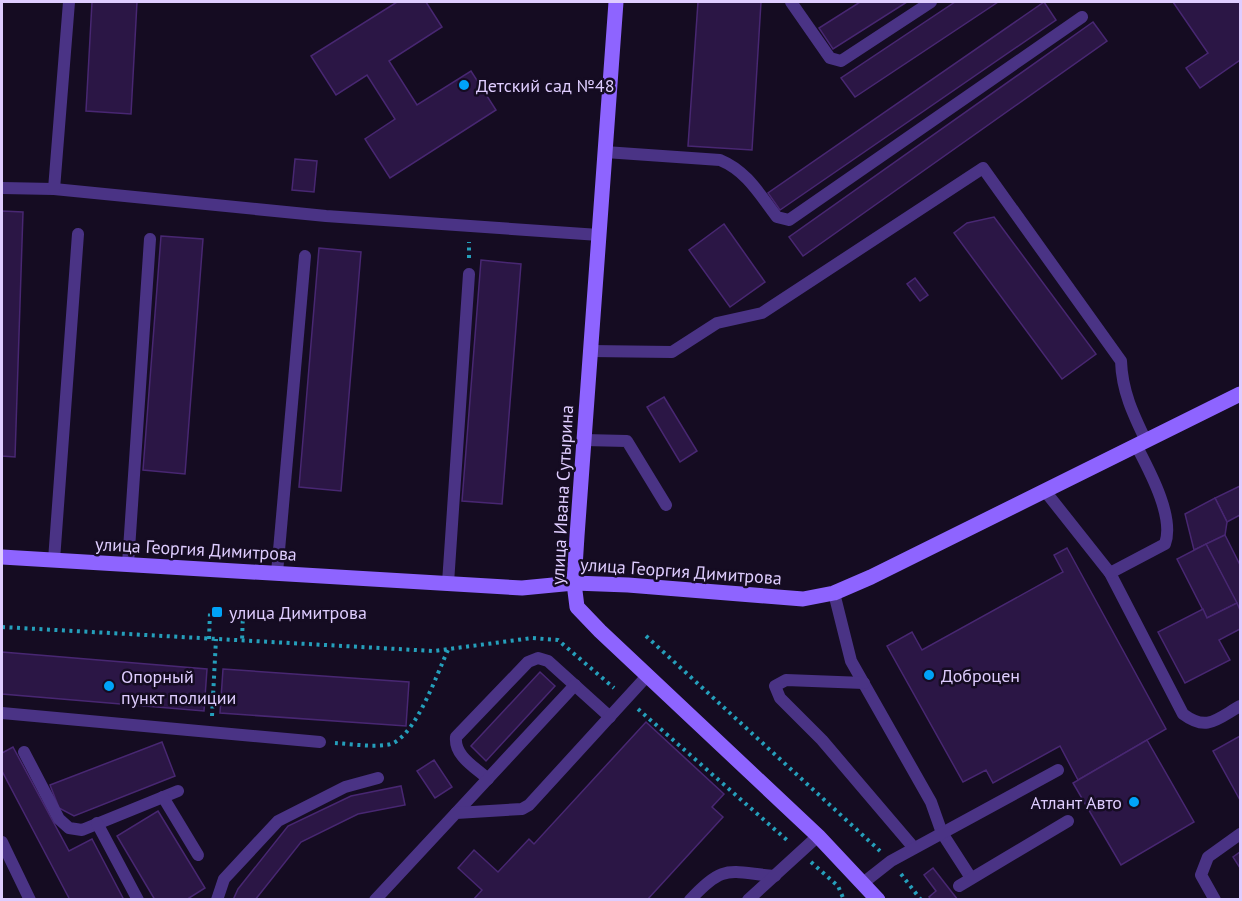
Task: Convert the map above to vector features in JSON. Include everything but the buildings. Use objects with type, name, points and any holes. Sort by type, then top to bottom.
[{"type":"main road","name":"улица Ивана Сутырина","points":[[616,2],[574,583],[577,606],[647,676],[818,836],[878,900]]},
{"type":"main road","name":"улица Георгия Димитрова","points":[[2,557],[522,588],[574,583],[803,599],[834,593],[1240,394]]},
{"type":"lane","points":[[54,189],[69,2]]},
{"type":"lane","points":[[790,2],[830,58],[841,61],[931,2]]},
{"type":"lane","points":[[605,152],[720,160],[734,165],[746,176],[777,217],[789,220],[1082,17]]},
{"type":"lane","points":[[590,351],[672,352],[717,323],[762,313],[984,168],[1120,361],[1122,382],[1157,488],[1169,534],[1165,544],[1110,573]]},
{"type":"lane","points":[[2,188],[54,189],[326,216],[599,236]]},
{"type":"lane","points":[[54,560],[78,234]]},
{"type":"lane","points":[[128,564],[150,239]]},
{"type":"lane","points":[[277,573],[305,256]]},
{"type":"lane","points":[[448,583],[469,274]]},
{"type":"lane","points":[[584,440],[627,441],[666,505]]},
{"type":"lane","points":[[1045,491],[1110,573],[1183,714],[1195,724],[1209,723],[1240,706]]},
{"type":"lane","points":[[834,593],[852,662],[932,802],[942,833],[971,878]]},
{"type":"lane","points":[[488,779],[459,754],[455,746],[456,737],[528,662],[538,658],[548,661],[610,717]]},
{"type":"lane","points":[[456,813],[522,809],[647,676]]},
{"type":"lane","points":[[864,683],[786,680],[775,686],[780,698],[822,740],[914,848]]},
{"type":"lane","points":[[375,900],[575,686]]},
{"type":"lane","points":[[2,713],[320,742]]},
{"type":"lane","points":[[24,752],[59,819],[69,828],[82,830],[178,791]]},
{"type":"lane","points":[[863,883],[891,861],[1058,770]]},
{"type":"lane","points":[[218,900],[224,879],[278,821],[345,787],[378,778]]},
{"type":"lane","points":[[163,797],[198,855]]},
{"type":"lane","points":[[958,886],[1068,821]]},
{"type":"lane","points":[[97,823],[138,900]]},
{"type":"lane","points":[[1215,900],[1201,875],[1208,856],[1240,834]]},
{"type":"lane","points":[[748,900],[818,836]]},
{"type":"lane","points":[[2,842],[30,900]]},
{"type":"lane","points":[[690,900],[709,878],[718,873],[775,876]]},
{"type":"path","points":[[469,226],[469,274]]},
{"type":"path","points":[[209,639],[210,612],[243,613],[242,641]]},
{"type":"path","points":[[2,627],[434,651],[532,638],[558,640],[838,886],[844,900]]},
{"type":"path","points":[[646,636],[891,861],[921,900]]},
{"type":"path","points":[[212,732],[216,639]]},
{"type":"path","points":[[320,742],[388,746],[403,738],[412,726],[449,649]]},
{"type":"place","name":"Детский сад №48","points":[[464,85]]},
{"type":"place","name":"улица Димитрова","points":[[217,612]]},
{"type":"place","name":"Доброцен","points":[[929,675]]},
{"type":"place","name":"Опорный пункт полиции","points":[[109,686]]},
{"type":"place","name":"Атлант Авто","points":[[1134,802]]}]
